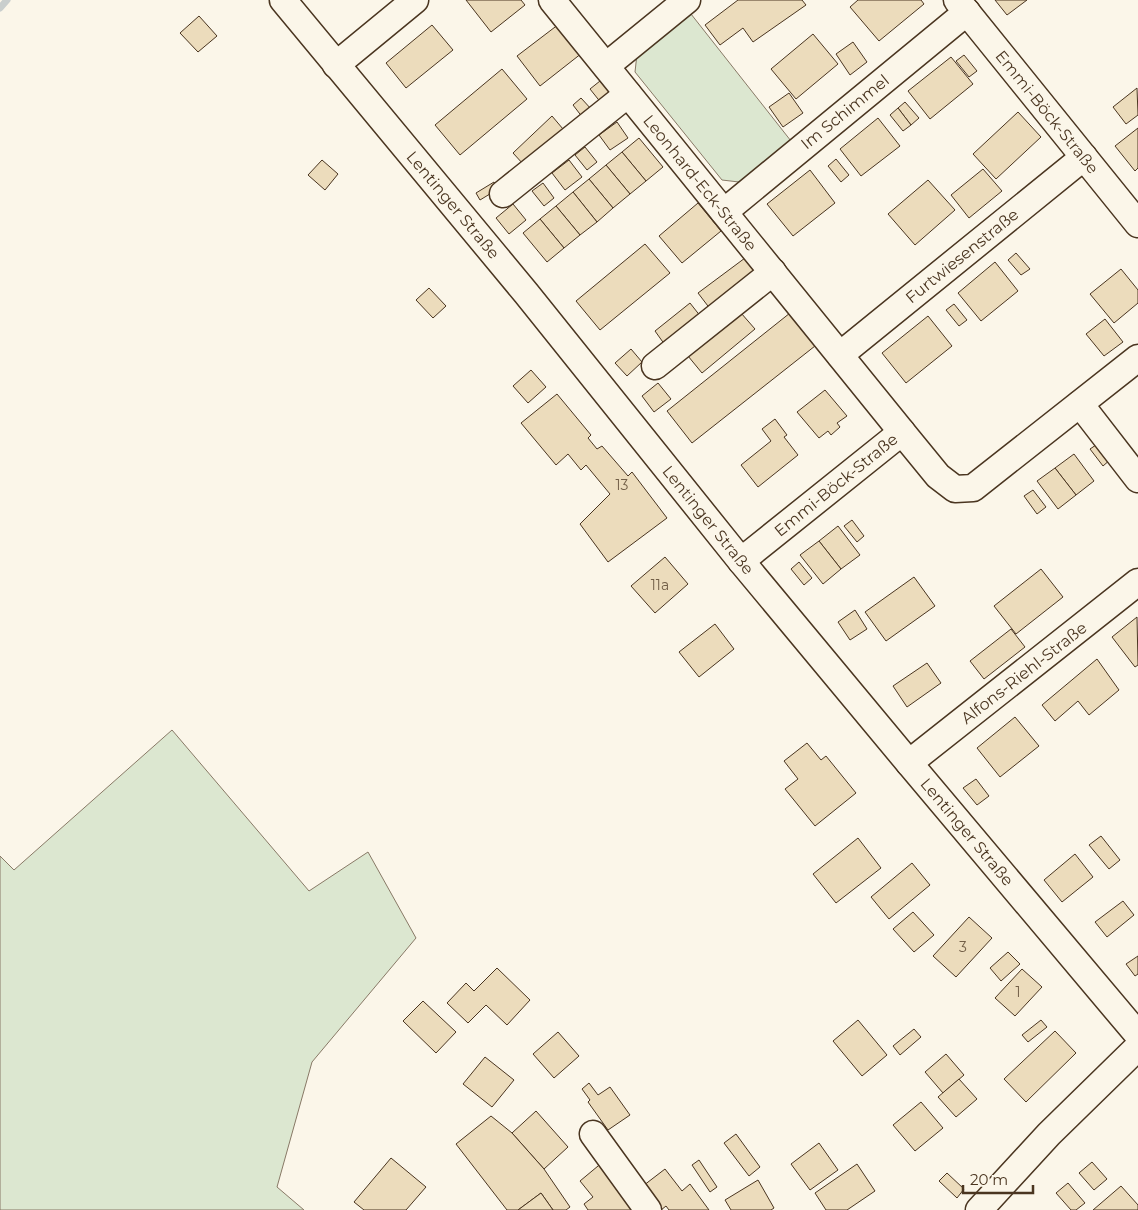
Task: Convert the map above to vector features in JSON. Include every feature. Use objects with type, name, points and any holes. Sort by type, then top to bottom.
[{"type":"street","name":"Lentinger Straße","points":[[284,0],[526,293],[741,561],[1138,1035]]},
{"type":"street","points":[[336,65],[415,0]]},
{"type":"street","name":"Leonhard-Eck-Straße","points":[[552,0],[902,432]]},
{"type":"street","points":[[606,66],[687,0]]},
{"type":"street","name":"Emmi-Böck-Straße","points":[[962,6],[1138,224]]},
{"type":"street","name":"Im Schimmel","points":[[724,212],[962,6]]},
{"type":"street","points":[[503,194],[628,94]]},
{"type":"street","name":"Furtwiesenstraße","points":[[840,355],[1084,157]]},
{"type":"street","points":[[655,366],[773,272]]},
{"type":"street","name":"Emmi-Böck-Straße","points":[[741,561],[902,432],[938,476],[949,485],[955,489],[973,488],[1138,358]]},
{"type":"street","points":[[1080,404],[1138,479]]},
{"type":"street","name":"Alfons-Riehl-Straße","points":[[909,763],[1138,582]]},
{"type":"street","points":[[979,1210],[1049,1134],[1138,1046]]},
{"type":"street","points":[[593,1134],[648,1210]]},
{"type":"green space","points":[[691,14],[791,141],[739,182],[722,180],[635,72],[637,54]]},
{"type":"green space","points":[[172,730],[309,891],[368,852],[416,938],[312,1062],[277,1187],[304,1210],[0,1210],[0,856],[14,870]]},
{"type":"building","points":[[466,0],[521,0],[525,5],[491,32]]},
{"type":"building","points":[[738,0],[802,0],[806,5],[753,42],[743,28],[720,45],[705,25]]},
{"type":"building","points":[[858,0],[921,0],[924,4],[879,41],[850,7]]},
{"type":"building","points":[[995,0],[1027,0],[1007,15]]},
{"type":"building","points":[[199,16],[217,36],[198,52],[180,33]]},
{"type":"building","points":[[559,24],[582,53],[540,86],[517,56]]},
{"type":"building","points":[[432,25],[453,50],[406,88],[386,63]]},
{"type":"building","points":[[813,34],[838,64],[796,99],[771,69]]},
{"type":"building","points":[[853,42],[867,62],[850,75],[836,54]]},
{"type":"building","points":[[964,55],[977,71],[969,77],[956,61]]},
{"type":"building","points":[[951,57],[973,84],[930,119],[908,91]]},
{"type":"building","points":[[502,69],[527,99],[460,155],[435,125]]},
{"type":"building","points":[[600,81],[612,95],[602,104],[590,89]]},
{"type":"building","points":[[1137,88],[1138,115],[1126,124],[1113,107]]},
{"type":"building","points":[[789,93],[803,113],[783,127],[769,107]]},
{"type":"building","points":[[581,98],[592,110],[583,118],[573,105]]},
{"type":"building","points":[[905,102],[919,118],[911,125],[898,108]]},
{"type":"building","points":[[898,108],[911,125],[903,131],[890,115]]},
{"type":"building","points":[[1018,112],[1041,137],[996,179],[973,154]]},
{"type":"building","points":[[552,116],[563,129],[524,165],[513,153]]},
{"type":"building","points":[[878,118],[900,146],[861,176],[840,149]]},
{"type":"building","points":[[617,122],[628,138],[610,150],[599,135]]},
{"type":"building","points":[[1138,128],[1138,168],[1135,171],[1115,146]]},
{"type":"building","points":[[639,138],[663,167],[646,181],[622,152]]},
{"type":"building","points":[[585,147],[597,162],[587,170],[575,155]]},
{"type":"building","points":[[622,152],[646,181],[630,194],[606,165]]},
{"type":"building","points":[[836,159],[849,175],[841,182],[828,166]]},
{"type":"building","points":[[322,160],[338,174],[325,190],[308,175]]},
{"type":"building","points":[[569,160],[582,177],[565,190],[552,173]]},
{"type":"building","points":[[606,165],[630,194],[613,208],[589,179]]},
{"type":"building","points":[[983,169],[1002,191],[969,218],[951,195]]},
{"type":"building","points":[[810,170],[835,203],[793,236],[767,204]]},
{"type":"building","points":[[589,179],[613,208],[597,222],[573,192]]},
{"type":"building","points":[[928,180],[955,210],[915,245],[888,214]]},
{"type":"building","points":[[494,182],[498,189],[480,200],[476,193]]},
{"type":"building","points":[[543,183],[554,198],[544,206],[532,191]]},
{"type":"building","points":[[573,192],[597,222],[580,235],[556,206]]},
{"type":"building","points":[[698,203],[721,231],[682,263],[659,236]]},
{"type":"building","points":[[513,204],[526,220],[509,234],[496,218]]},
{"type":"building","points":[[556,206],[580,235],[564,248],[540,219]]},
{"type":"building","points":[[540,219],[564,248],[547,262],[523,233]]},
{"type":"building","points":[[645,244],[670,273],[600,330],[576,301]]},
{"type":"building","points":[[1016,253],[1030,269],[1021,275],[1008,260]]},
{"type":"building","points":[[745,258],[758,275],[711,310],[698,293]]},
{"type":"building","points":[[995,262],[1018,291],[981,321],[958,293]]},
{"type":"building","points":[[1121,269],[1138,290],[1138,303],[1114,323],[1090,294]]},
{"type":"building","points":[[429,288],[446,306],[433,318],[416,300]]},
{"type":"building","points":[[690,303],[701,317],[665,345],[655,331]]},
{"type":"building","points":[[954,304],[967,320],[959,326],[946,310]]},
{"type":"building","points":[[741,313],[755,329],[702,373],[688,356]]},
{"type":"building","points":[[790,313],[815,346],[692,443],[667,411]]},
{"type":"building","points":[[928,316],[952,346],[906,383],[882,353]]},
{"type":"building","points":[[1105,319],[1123,342],[1104,356],[1086,334]]},
{"type":"building","points":[[631,349],[642,362],[627,376],[615,363]]},
{"type":"building","points":[[531,370],[546,387],[528,403],[513,386]]},
{"type":"building","points":[[658,383],[671,399],[654,412],[642,396]]},
{"type":"building","points":[[825,390],[847,416],[837,423],[840,427],[831,435],[828,431],[819,438],[797,412]]},
{"type":"building","points":[[557,394],[591,435],[588,438],[597,449],[602,446],[628,476],[632,472],[667,518],[608,562],[580,524],[610,494],[586,465],[581,470],[568,454],[556,465],[521,423]]},
{"type":"building","points":[[775,419],[787,435],[784,437],[798,455],[758,487],[741,465],[771,441],[762,429]]},
{"type":"building","points":[[1099,443],[1111,459],[1103,466],[1090,449]]},
{"type":"building","points":[[1074,454],[1094,481],[1076,495],[1055,468]]},
{"type":"building","points":[[1055,468],[1076,495],[1058,509],[1037,481]]},
{"type":"building","points":[[1033,490],[1046,507],[1037,514],[1024,496]]},
{"type":"building","points":[[852,520],[864,536],[857,542],[844,526]]},
{"type":"building","points":[[838,526],[860,555],[841,569],[819,541]]},
{"type":"building","points":[[819,541],[841,569],[823,584],[800,555]]},
{"type":"building","points":[[665,557],[688,584],[655,613],[631,586]]},
{"type":"building","points":[[799,562],[812,578],[804,585],[791,569]]},
{"type":"building","points":[[1041,569],[1063,597],[1016,634],[994,606]]},
{"type":"building","points":[[914,577],[935,606],[886,641],[865,612]]},
{"type":"building","points":[[855,610],[867,629],[850,640],[838,622]]},
{"type":"building","points":[[1137,617],[1138,665],[1135,667],[1112,637]]},
{"type":"building","points":[[715,624],[734,649],[699,677],[679,652]]},
{"type":"building","points":[[1011,629],[1025,647],[984,679],[970,661]]},
{"type":"building","points":[[1097,659],[1119,690],[1089,715],[1078,701],[1055,721],[1042,705]]},
{"type":"building","points":[[927,663],[941,683],[907,707],[893,686]]},
{"type":"building","points":[[1015,717],[1039,746],[1000,777],[977,748]]},
{"type":"building","points":[[807,743],[821,760],[826,756],[856,793],[815,826],[785,789],[798,779],[784,761]]},
{"type":"building","points":[[976,779],[989,796],[977,805],[963,788]]},
{"type":"building","points":[[1101,836],[1120,860],[1109,869],[1089,845]]},
{"type":"building","points":[[858,838],[881,868],[836,903],[813,874]]},
{"type":"building","points":[[1075,854],[1093,877],[1062,902],[1044,880]]},
{"type":"building","points":[[912,863],[930,885],[889,919],[871,897]]},
{"type":"building","points":[[1123,901],[1134,915],[1107,937],[1095,922]]},
{"type":"building","points":[[913,912],[934,935],[914,952],[893,929]]},
{"type":"building","points":[[969,917],[992,938],[956,977],[933,956]]},
{"type":"building","points":[[1008,952],[1020,964],[1001,981],[990,968]]},
{"type":"building","points":[[1138,956],[1138,974],[1135,976],[1126,964]]},
{"type":"building","points":[[497,968],[530,1000],[507,1025],[486,1005],[468,1023],[447,1003],[466,983],[474,991]]},
{"type":"building","points":[[1022,969],[1042,987],[1015,1016],[995,998]]},
{"type":"building","points":[[423,1001],[456,1032],[436,1053],[403,1021]]},
{"type":"building","points":[[858,1020],[887,1055],[862,1076],[833,1041]]},
{"type":"building","points":[[1041,1020],[1047,1027],[1028,1042],[1022,1035]]},
{"type":"building","points":[[914,1029],[921,1037],[900,1055],[893,1046]]},
{"type":"building","points":[[1055,1031],[1076,1053],[1026,1102],[1004,1079]]},
{"type":"building","points":[[558,1032],[579,1056],[554,1078],[533,1054]]},
{"type":"building","points":[[946,1054],[964,1075],[943,1093],[925,1072]]},
{"type":"building","points":[[485,1057],[514,1080],[492,1107],[463,1084]]},
{"type":"building","points":[[959,1079],[977,1099],[956,1117],[938,1097]]},
{"type":"building","points":[[589,1083],[598,1095],[610,1087],[630,1115],[608,1130],[588,1102],[590,1100],[582,1089]]},
{"type":"building","points":[[921,1102],[943,1128],[915,1151],[893,1125]]},
{"type":"building","points":[[536,1111],[568,1147],[544,1169],[512,1133]]},
{"type":"building","points":[[491,1116],[512,1133],[544,1169],[570,1207],[566,1210],[553,1210],[541,1193],[518,1210],[507,1210],[456,1144]]},
{"type":"building","points":[[736,1134],[760,1167],[749,1176],[724,1143]]},
{"type":"building","points":[[819,1143],[838,1170],[810,1190],[791,1164]]},
{"type":"building","points":[[391,1158],[426,1187],[406,1210],[364,1210],[354,1202]]},
{"type":"building","points":[[699,1160],[717,1187],[710,1192],[692,1165]]},
{"type":"building","points":[[604,1161],[634,1210],[588,1210],[584,1204],[593,1197],[580,1181]]},
{"type":"building","points":[[1092,1162],[1107,1179],[1094,1190],[1079,1173]]},
{"type":"building","points":[[857,1164],[875,1191],[847,1210],[826,1210],[815,1193]]},
{"type":"building","points":[[665,1169],[682,1191],[690,1184],[709,1210],[669,1210],[666,1206],[661,1210],[656,1210],[639,1189]]},
{"type":"building","points":[[947,1173],[964,1189],[957,1198],[939,1181]]},
{"type":"building","points":[[758,1180],[774,1208],[771,1210],[731,1210],[725,1200]]},
{"type":"building","points":[[1068,1183],[1085,1203],[1076,1210],[1071,1210],[1056,1193]]},
{"type":"building","points":[[1121,1186],[1138,1205],[1138,1210],[1093,1210]]},
{"type":"building","points":[[541,1193],[553,1210],[518,1210]]},
{"type":"waterway","points":[[0,8],[7,0]]}]
